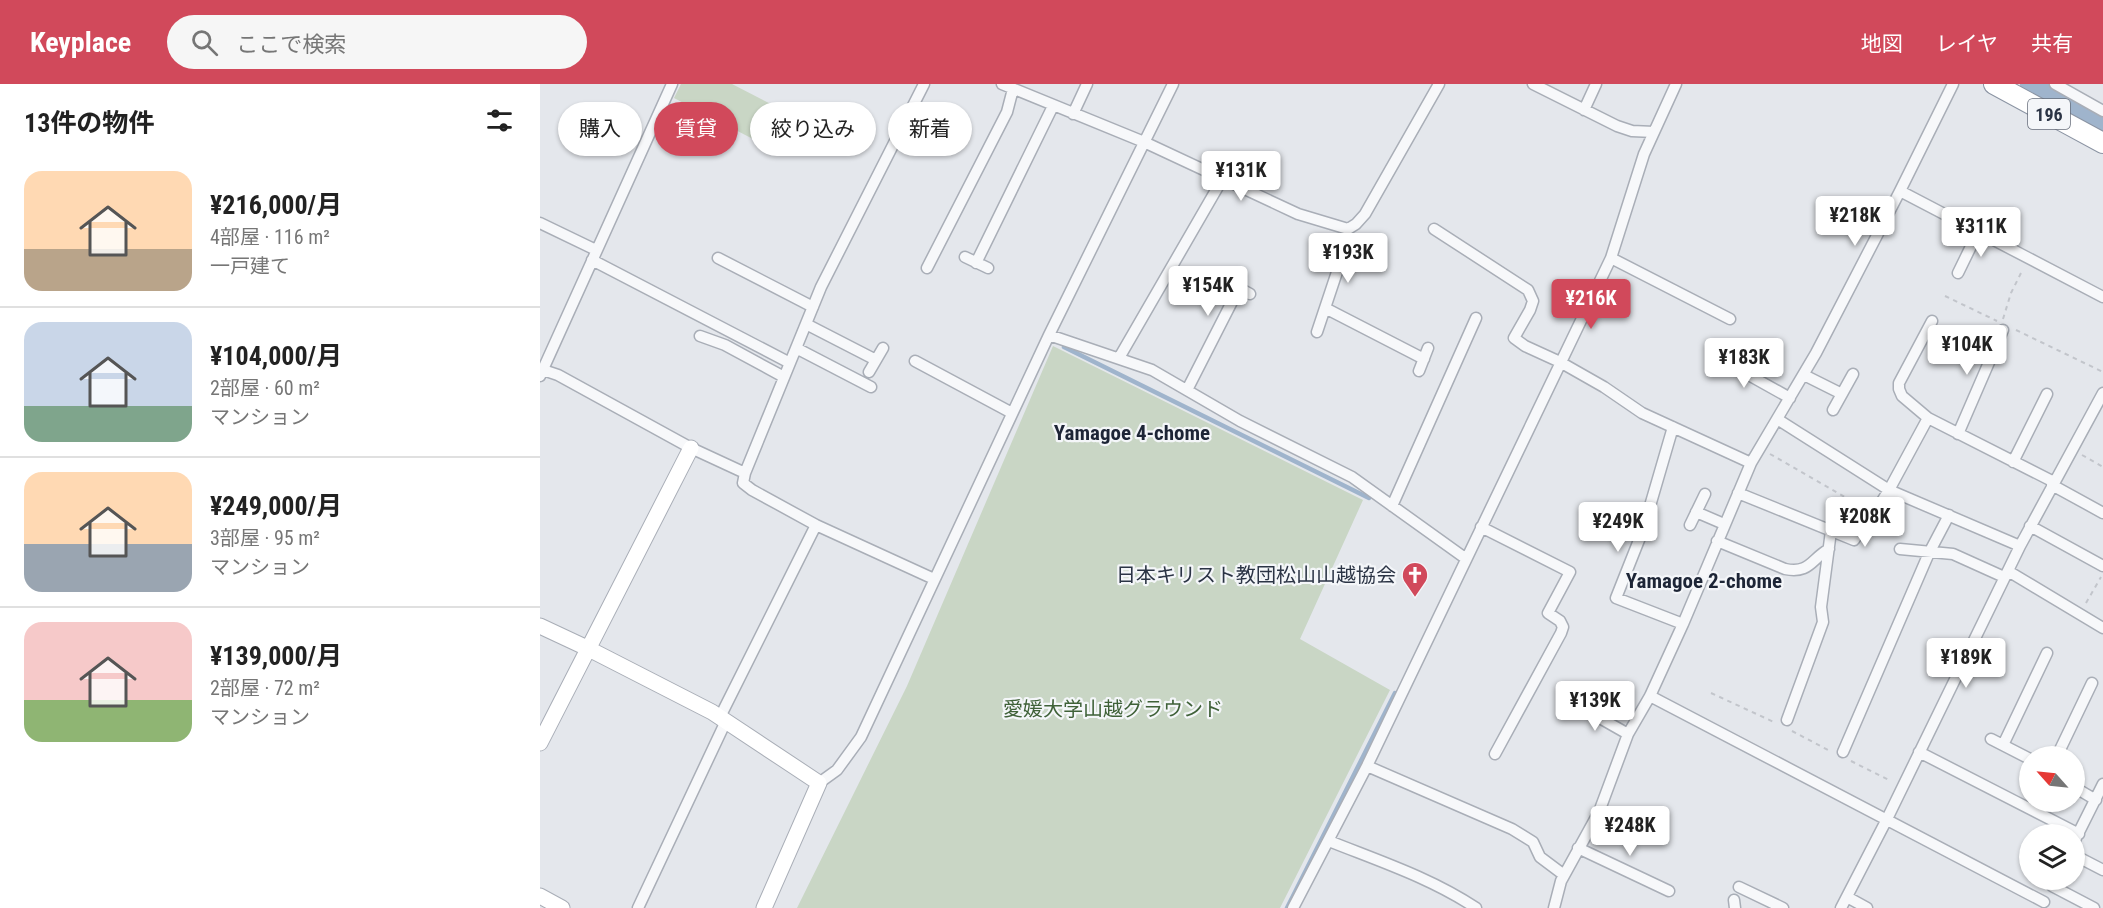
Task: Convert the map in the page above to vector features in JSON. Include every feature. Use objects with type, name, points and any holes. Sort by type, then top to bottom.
[{"type":"highway","name":"196","points":[[1994,84],[2103,143]]},
{"type":"street","points":[[672,84],[541,372],[558,375],[691,448],[745,473]]},
{"type":"street","points":[[924,84],[813,307],[745,473],[743,483],[816,525],[934,579]]},
{"type":"street","points":[[1002,84],[1144,142],[1298,214],[1348,229],[1365,214],[1439,84]]},
{"type":"street","points":[[1028,96],[1034,84]]},
{"type":"street","points":[[1073,114],[1087,84]]},
{"type":"street","points":[[764,908],[819,783],[837,770],[861,736],[1049,335],[1173,84]]},
{"type":"street","points":[[1533,84],[1617,126],[1632,131],[1654,132]]},
{"type":"street","points":[[1584,110],[1596,84]]},
{"type":"street","points":[[1293,908],[1367,766],[1611,258],[1644,154],[1676,84]]},
{"type":"street","points":[[1554,908],[1564,875],[1599,812],[1628,734],[1650,696],[1683,624],[1751,463],[1804,375],[1953,84]]},
{"type":"street","points":[[2055,84],[2103,111]]},
{"type":"street","points":[[927,268],[1007,112],[1013,89]]},
{"type":"street","points":[[976,263],[1053,106]]},
{"type":"street","points":[[1119,358],[1223,178]]},
{"type":"street","points":[[1900,191],[2103,297]]},
{"type":"street","points":[[540,223],[790,363]]},
{"type":"street","points":[[1317,332],[1346,245],[1348,229]]},
{"type":"street","points":[[1434,229],[1528,290],[1533,301],[1514,338],[1604,387],[1642,413],[1751,463]]},
{"type":"street","points":[[1958,273],[1978,232]]},
{"type":"street","points":[[965,257],[988,268]]},
{"type":"street","points":[[718,258],[813,307]]},
{"type":"street","points":[[1611,258],[1730,319]]},
{"type":"street","points":[[1187,390],[1239,288],[1250,294]]},
{"type":"street","points":[[1325,308],[1424,359]]},
{"type":"street","points":[[1392,506],[1476,318]]},
{"type":"street","points":[[1932,321],[1899,383],[1902,396],[1928,418],[2013,462],[2103,513]]},
{"type":"street","points":[[806,324],[876,360]]},
{"type":"street","points":[[1958,434],[2002,327]]},
{"type":"street","points":[[1049,335],[1152,370],[1240,421],[1352,477],[1465,558]]},
{"type":"street","points":[[700,336],[725,345],[784,377]]},
{"type":"street","points":[[796,348],[871,387]]},
{"type":"street","points":[[869,372],[883,348]]},
{"type":"street","points":[[1419,371],[1428,348]]},
{"type":"street","points":[[1713,355],[1790,398]]},
{"type":"street","points":[[915,361],[1012,413]]},
{"type":"street","points":[[1833,411],[1854,374]]},
{"type":"street","points":[[1804,375],[1842,394]]},
{"type":"street","points":[[1841,908],[2030,526],[2103,393]]},
{"type":"street","points":[[2013,462],[2047,394]]},
{"type":"street","points":[[1738,493],[1854,540],[1889,490],[1928,418]]},
{"type":"street","points":[[1777,419],[1889,490],[2020,546]]},
{"type":"street","points":[[1673,427],[1642,530],[1616,598],[1683,624]]},
{"type":"street","points":[[540,743],[691,448]]},
{"type":"street","points":[[1690,525],[1705,494]]},
{"type":"street","points":[[1696,512],[1724,524]]},
{"type":"street","points":[[1837,752],[1929,553],[1949,515]]},
{"type":"street","points":[[638,908],[723,719],[816,525]]},
{"type":"street","points":[[2030,526],[2103,566]]},
{"type":"street","points":[[1480,527],[1570,572],[1548,613],[1560,621],[1563,627],[1561,633],[1495,754]]},
{"type":"street","points":[[1787,720],[1823,622],[1821,607],[1832,531]]},
{"type":"street","points":[[1717,541],[1795,571],[1806,568],[1829,549]]},
{"type":"street","points":[[1900,549],[1953,554],[2006,574],[2103,628]]},
{"type":"street","points":[[540,626],[723,719],[819,783]]},
{"type":"street","points":[[2003,745],[2047,653]]},
{"type":"street","points":[[2062,746],[2092,683]]},
{"type":"street","points":[[1650,696],[1887,819],[2043,905],[2050,890]]},
{"type":"street","points":[[1577,705],[1628,734]]},
{"type":"street","points":[[1991,739],[2019,753]]},
{"type":"street","points":[[1919,752],[2051,824]]},
{"type":"street","points":[[1367,766],[1512,829],[1533,842],[1540,857],[1564,875]]},
{"type":"street","points":[[2084,824],[2103,784]]},
{"type":"street","points":[[2085,794],[2096,800]]},
{"type":"street","points":[[1329,841],[1448,890],[1476,908]]},
{"type":"street","points":[[1578,848],[1670,891]]},
{"type":"street","points":[[2085,861],[2103,870]]},
{"type":"street","points":[[1739,887],[1783,908]]},
{"type":"street","points":[[2065,890],[2094,908]]},
{"type":"street","points":[[540,896],[562,908]]},
{"type":"street","points":[[1847,897],[1867,908]]},
{"type":"path","points":[[2002,327],[2011,293],[2029,258]]},
{"type":"path","points":[[1945,296],[2002,327],[2103,372]]},
{"type":"path","points":[[1759,448],[1874,514]]},
{"type":"path","points":[[2072,450],[2103,467]]},
{"type":"path","points":[[2080,614],[2103,573]]},
{"type":"path","points":[[1711,693],[1837,752]]},
{"type":"path","points":[[1851,761],[1902,787]]},
{"type":"green space","points":[[681,84],[732,84],[767,102],[750,102],[750,137],[738,131],[738,102],[682,102],[674,98]]},
{"type":"green space","name":"愛媛大学山越グラウンド","points":[[1053,346],[1363,500],[1300,639],[1390,690],[1280,908],[797,908],[907,686]]},
{"type":"waterway","points":[[2033,84],[2103,124]]},
{"type":"waterway","points":[[1064,347],[1369,498]]},
{"type":"waterway","points":[[1287,908],[1395,693]]},
{"type":"place","name":"日本キリスト教団松山山越協会","points":[[1415,598]]},
{"type":"district","name":"Yamagoe 4-chome","points":[[1132,433]]},
{"type":"district","name":"Yamagoe 2-chome","points":[[1704,581]]}]
